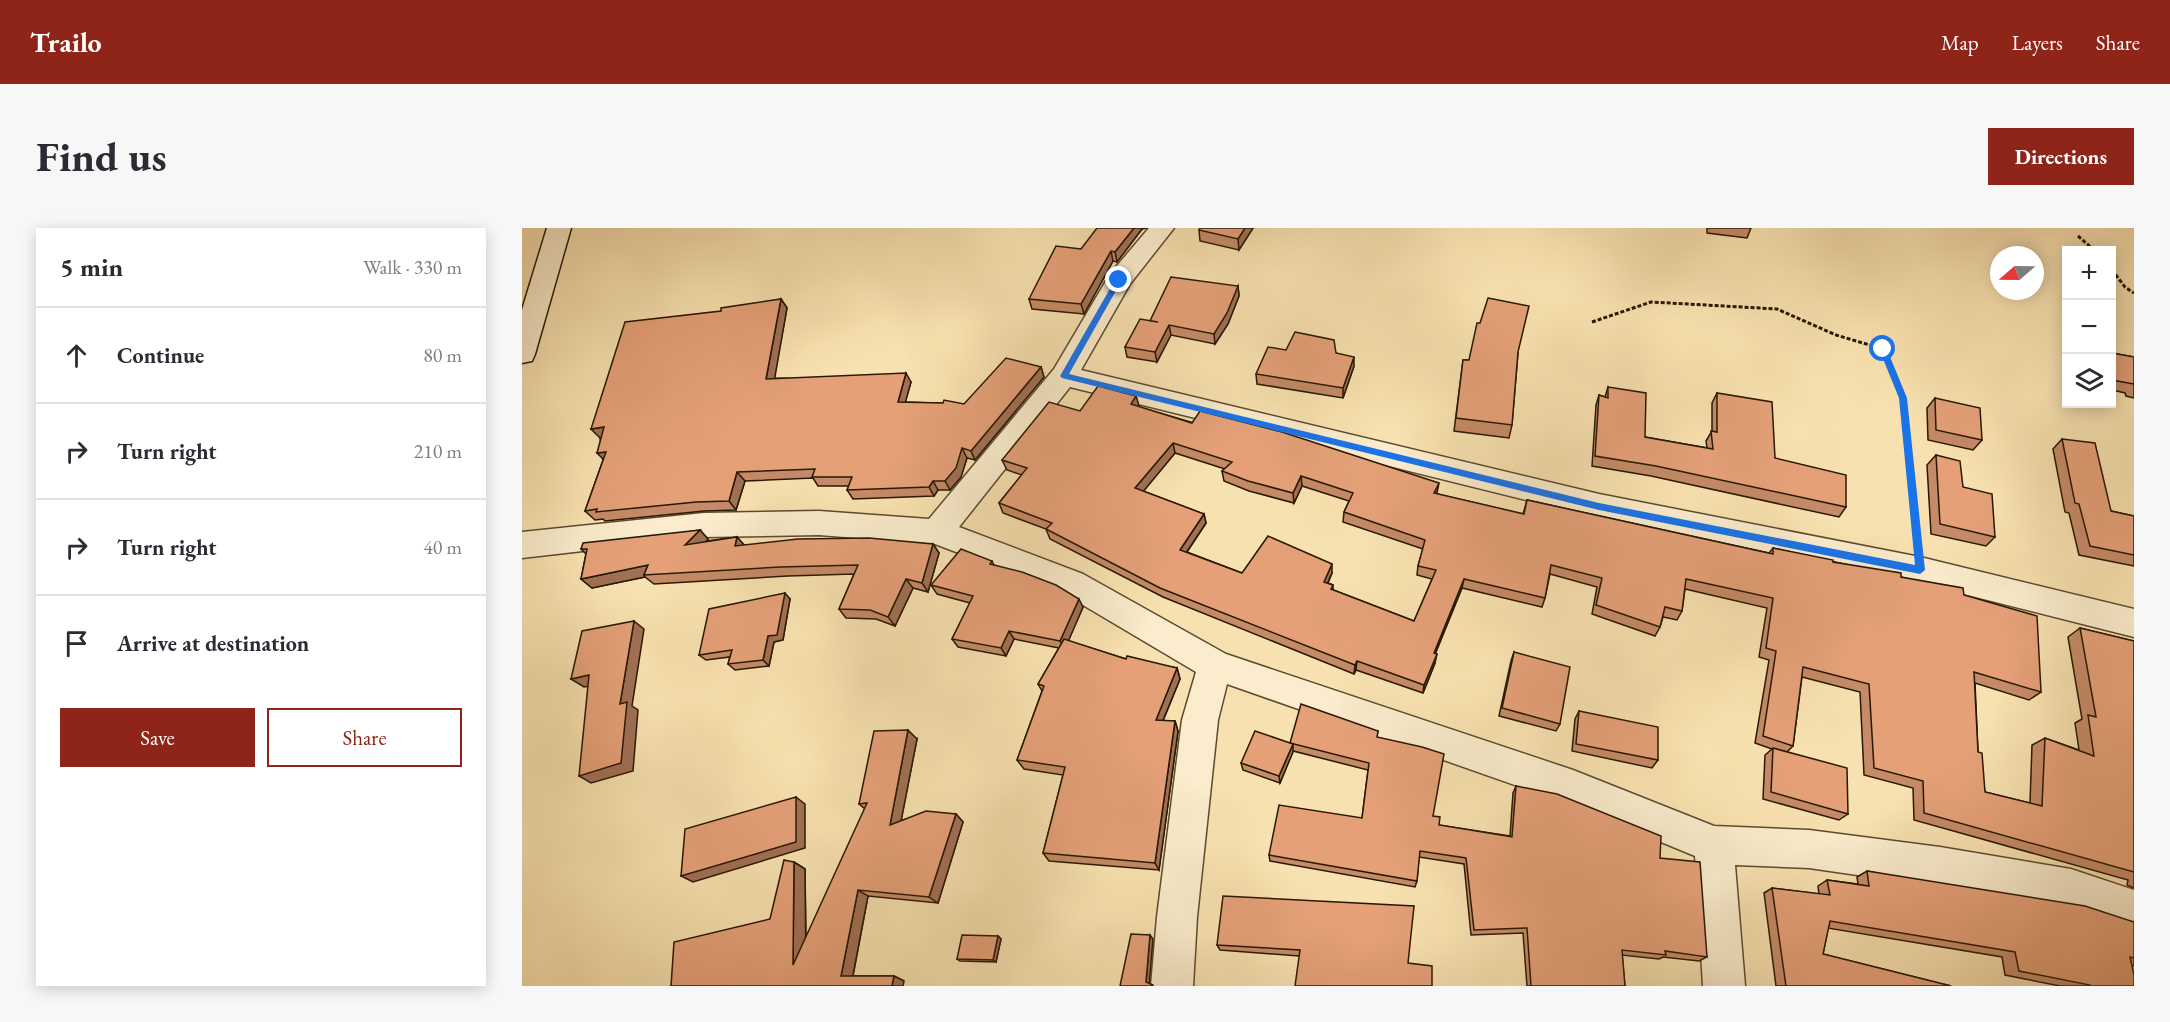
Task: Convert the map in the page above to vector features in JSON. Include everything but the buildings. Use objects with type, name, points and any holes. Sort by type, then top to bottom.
[{"type":"street","points":[[522,354],[559,228]]},
{"type":"street","points":[[937,532],[1064,376],[1119,280],[1162,228]]},
{"type":"street","points":[[1064,376],[1599,506],[1920,570],[2134,622]]},
{"type":"street","points":[[522,545],[704,525],[819,523],[937,532],[1072,583],[1215,665],[1573,788],[1714,845],[1809,849],[1940,867],[2071,889],[2134,910]]},
{"type":"street","points":[[1172,986],[1177,917],[1200,720],[1215,665]]},
{"type":"street","points":[[1714,845],[1724,986]]},
{"type":"path","points":[[2078,236],[2089,246]]},
{"type":"path","points":[[2116,275],[2125,287],[2134,293]]},
{"type":"path","points":[[1592,322],[1651,302],[1777,309],[1836,335],[1883,349],[1903,398],[1920,570]]},
{"type":"route","points":[[1119,280],[1064,376],[1599,506],[1920,570],[1903,398],[1883,349]]}]
